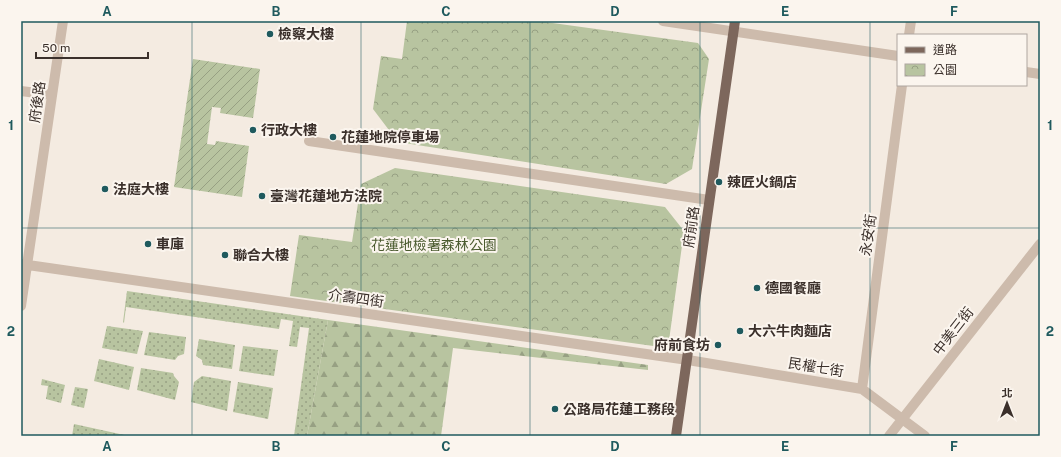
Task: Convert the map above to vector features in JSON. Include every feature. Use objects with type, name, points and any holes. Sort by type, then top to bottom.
[{"type":"main road","name":"府前路","points":[[676,436],[688,360],[734,26]]},
{"type":"street","name":"府後路","points":[[21,306],[24,265],[63,21]]},
{"type":"street","points":[[663,21],[734,26],[897,56]]},
{"type":"street","points":[[909,34],[911,21]]},
{"type":"street","points":[[1027,72],[1040,74]]},
{"type":"street","name":"永安街","points":[[862,388],[902,86]]},
{"type":"street","points":[[21,91],[52,96]]},
{"type":"street","points":[[309,141],[709,200]]},
{"type":"street","name":"中美三街","points":[[889,436],[1040,244]]},
{"type":"street","name":"介壽四街","points":[[24,265],[688,360]]},
{"type":"street","name":"民權七街","points":[[688,360],[862,388],[925,436]]},
{"type":"green space","points":[[407,21],[538,21],[698,43],[709,59],[692,169],[666,184],[398,142],[373,109],[381,56],[402,59]]},
{"type":"green space","points":[[193,59],[260,69],[253,118],[220,113],[221,108],[212,107],[207,144],[215,145],[216,141],[249,146],[242,197],[174,187]]},
{"type":"green space","name":"花蓮地檢署森林公園","points":[[395,168],[665,207],[684,231],[668,348],[290,296],[299,235],[352,242],[361,184]]},
{"type":"green space","points":[[127,291],[328,320],[307,436],[294,436],[309,328],[300,327],[297,347],[289,346],[293,321],[281,319],[279,329],[126,307],[124,323]]},
{"type":"green space","points":[[328,320],[648,365],[648,370],[453,348],[441,436],[307,436]]},
{"type":"green space","points":[[107,326],[143,331],[137,354],[102,348]]},
{"type":"green space","points":[[149,332],[186,337],[184,354],[178,356],[175,360],[144,355]]},
{"type":"green space","points":[[199,339],[235,345],[232,369],[203,365],[202,360],[196,356]]},
{"type":"green space","points":[[243,346],[278,350],[274,376],[239,371]]},
{"type":"green space","points":[[99,359],[134,367],[129,390],[94,381]]},
{"type":"green space","points":[[141,368],[173,373],[179,382],[175,400],[137,390]]},
{"type":"green space","points":[[202,376],[231,381],[227,411],[191,402],[194,382]]},
{"type":"green space","points":[[42,379],[65,385],[61,403],[46,399],[48,386],[41,385]]},
{"type":"green space","points":[[238,382],[273,388],[268,419],[233,412]]},
{"type":"green space","points":[[75,387],[88,389],[84,408],[71,405]]},
{"type":"green space","points":[[74,424],[129,436],[72,436]]},
{"type":"place","name":"檢察大樓","points":[[270,34]]},
{"type":"place","name":"行政大樓","points":[[253,130]]},
{"type":"place","name":"花蓮地院停車場","points":[[333,137]]},
{"type":"place","name":"辣匠火鍋店","points":[[719,182]]},
{"type":"place","name":"法庭大樓","points":[[105,189]]},
{"type":"place","name":"臺灣花蓮地方法院","points":[[262,196]]},
{"type":"place","name":"車庫","points":[[148,244]]},
{"type":"place","name":"聯合大樓","points":[[225,255]]},
{"type":"place","name":"德國餐廳","points":[[757,288]]},
{"type":"place","name":"大六牛肉麵店","points":[[740,331]]},
{"type":"place","name":"府前食坊","points":[[718,345]]},
{"type":"place","name":"公路局花蓮工務段","points":[[555,409]]}]
